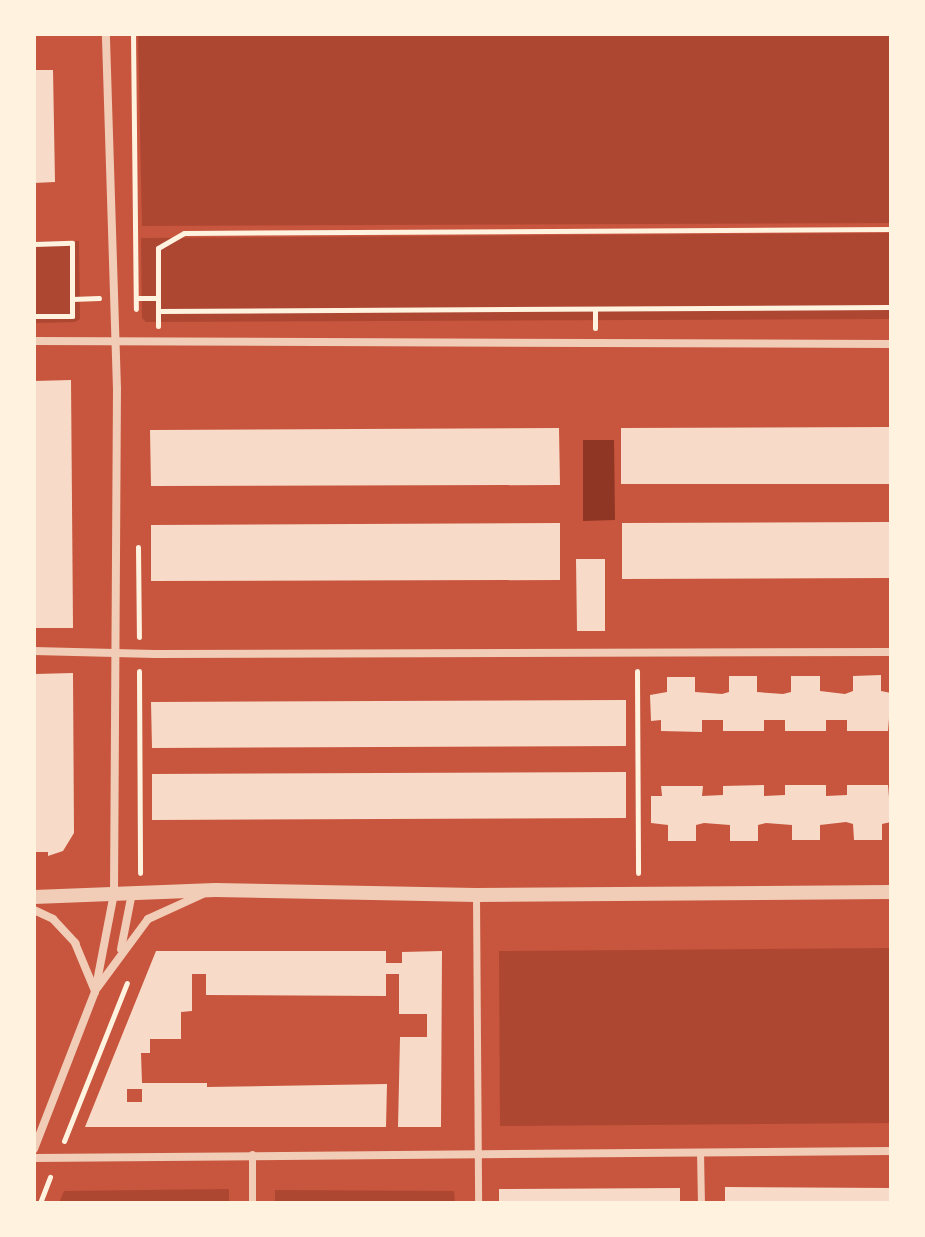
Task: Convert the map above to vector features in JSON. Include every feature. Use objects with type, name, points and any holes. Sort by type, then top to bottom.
[{"type":"street","points":[[34,1149],[95,992],[114,893],[116,341],[106,34]]},
{"type":"street","points":[[34,341],[891,344]]},
{"type":"street","points":[[34,651],[891,652]]},
{"type":"street","points":[[34,897],[215,890],[476,895],[891,892]]},
{"type":"street","points":[[95,992],[120,953],[148,919],[215,890]]},
{"type":"street","points":[[120,953],[132,893]]},
{"type":"street","points":[[476,895],[478,1203]]},
{"type":"street","points":[[34,910],[53,919],[75,943],[95,992]]},
{"type":"street","points":[[34,1158],[891,1151]]},
{"type":"street","points":[[700,1152],[701,1203]]},
{"type":"street","points":[[252,1154],[252,1203]]},
{"type":"path","points":[[891,229],[184,233],[158,248],[158,311],[891,307]]},
{"type":"path","points":[[34,244],[72,243],[72,316],[34,316]]},
{"type":"path","points":[[637,654],[638,894]]},
{"type":"shaded area","points":[[138,34],[891,34],[891,223],[142,226]]},
{"type":"shaded area","points":[[891,233],[891,319],[146,322],[142,318],[141,238]]},
{"type":"shaded area","points":[[79,241],[80,319],[75,322],[34,323],[34,242]]},
{"type":"shaded area","points":[[583,440],[614,440],[615,520],[583,521]]},
{"type":"shaded area","points":[[891,948],[891,1123],[500,1126],[499,951]]},
{"type":"shaded area","points":[[229,1189],[229,1203],[59,1203],[64,1191]]},
{"type":"shaded area","points":[[275,1190],[454,1191],[455,1203],[275,1203]]},
{"type":"building","points":[[34,70],[53,70],[55,182],[34,183]]},
{"type":"building","points":[[71,380],[73,628],[34,628],[34,381]]},
{"type":"building","points":[[891,427],[891,484],[621,484],[621,428]]},
{"type":"building","points":[[559,428],[560,485],[151,486],[150,430]]},
{"type":"building","points":[[891,522],[891,578],[622,579],[622,523]]},
{"type":"building","points":[[560,523],[560,580],[151,581],[151,525]]},
{"type":"building","points":[[576,559],[605,559],[605,631],[577,631]]},
{"type":"building","points":[[73,673],[74,833],[63,851],[48,856],[48,852],[34,852],[35,674]]},
{"type":"building","points":[[881,675],[881,691],[891,693],[888,731],[847,731],[847,720],[826,720],[826,731],[785,731],[785,720],[764,720],[764,731],[723,731],[723,720],[702,720],[702,732],[661,731],[661,720],[651,721],[650,695],[667,692],[667,677],[695,677],[695,692],[722,694],[729,692],[729,676],[757,676],[757,692],[783,694],[791,692],[791,676],[820,676],[820,691],[845,694],[853,691],[853,676]]},
{"type":"building","points":[[626,700],[626,746],[152,748],[151,702]]},
{"type":"building","points":[[626,772],[626,818],[152,820],[152,774]]},
{"type":"building","points":[[764,785],[764,796],[785,795],[785,785],[826,785],[826,796],[847,795],[847,785],[888,785],[891,822],[882,824],[882,840],[854,840],[853,824],[846,822],[820,825],[820,840],[792,840],[792,825],[766,823],[758,825],[758,841],[730,841],[730,825],[704,823],[696,825],[696,841],[668,841],[668,825],[651,823],[651,796],[662,796],[661,786],[703,786],[702,796],[723,795],[723,786]]},
{"type":"building","points":[[156,951],[386,951],[386,963],[402,963],[402,952],[442,951],[441,1127],[398,1127],[400,1037],[427,1037],[427,1014],[399,1014],[399,974],[386,974],[386,996],[206,995],[206,974],[192,974],[192,1011],[181,1012],[181,1039],[150,1039],[150,1053],[141,1053],[142,1083],[207,1083],[207,1087],[387,1084],[386,1127],[85,1127]],"holes":[[[127,1089],[142,1089],[142,1102],[127,1102]]]},
{"type":"building","points":[[725,1187],[891,1188],[891,1203],[725,1203]]},
{"type":"building","points":[[680,1188],[680,1203],[499,1203],[499,1189]]}]
